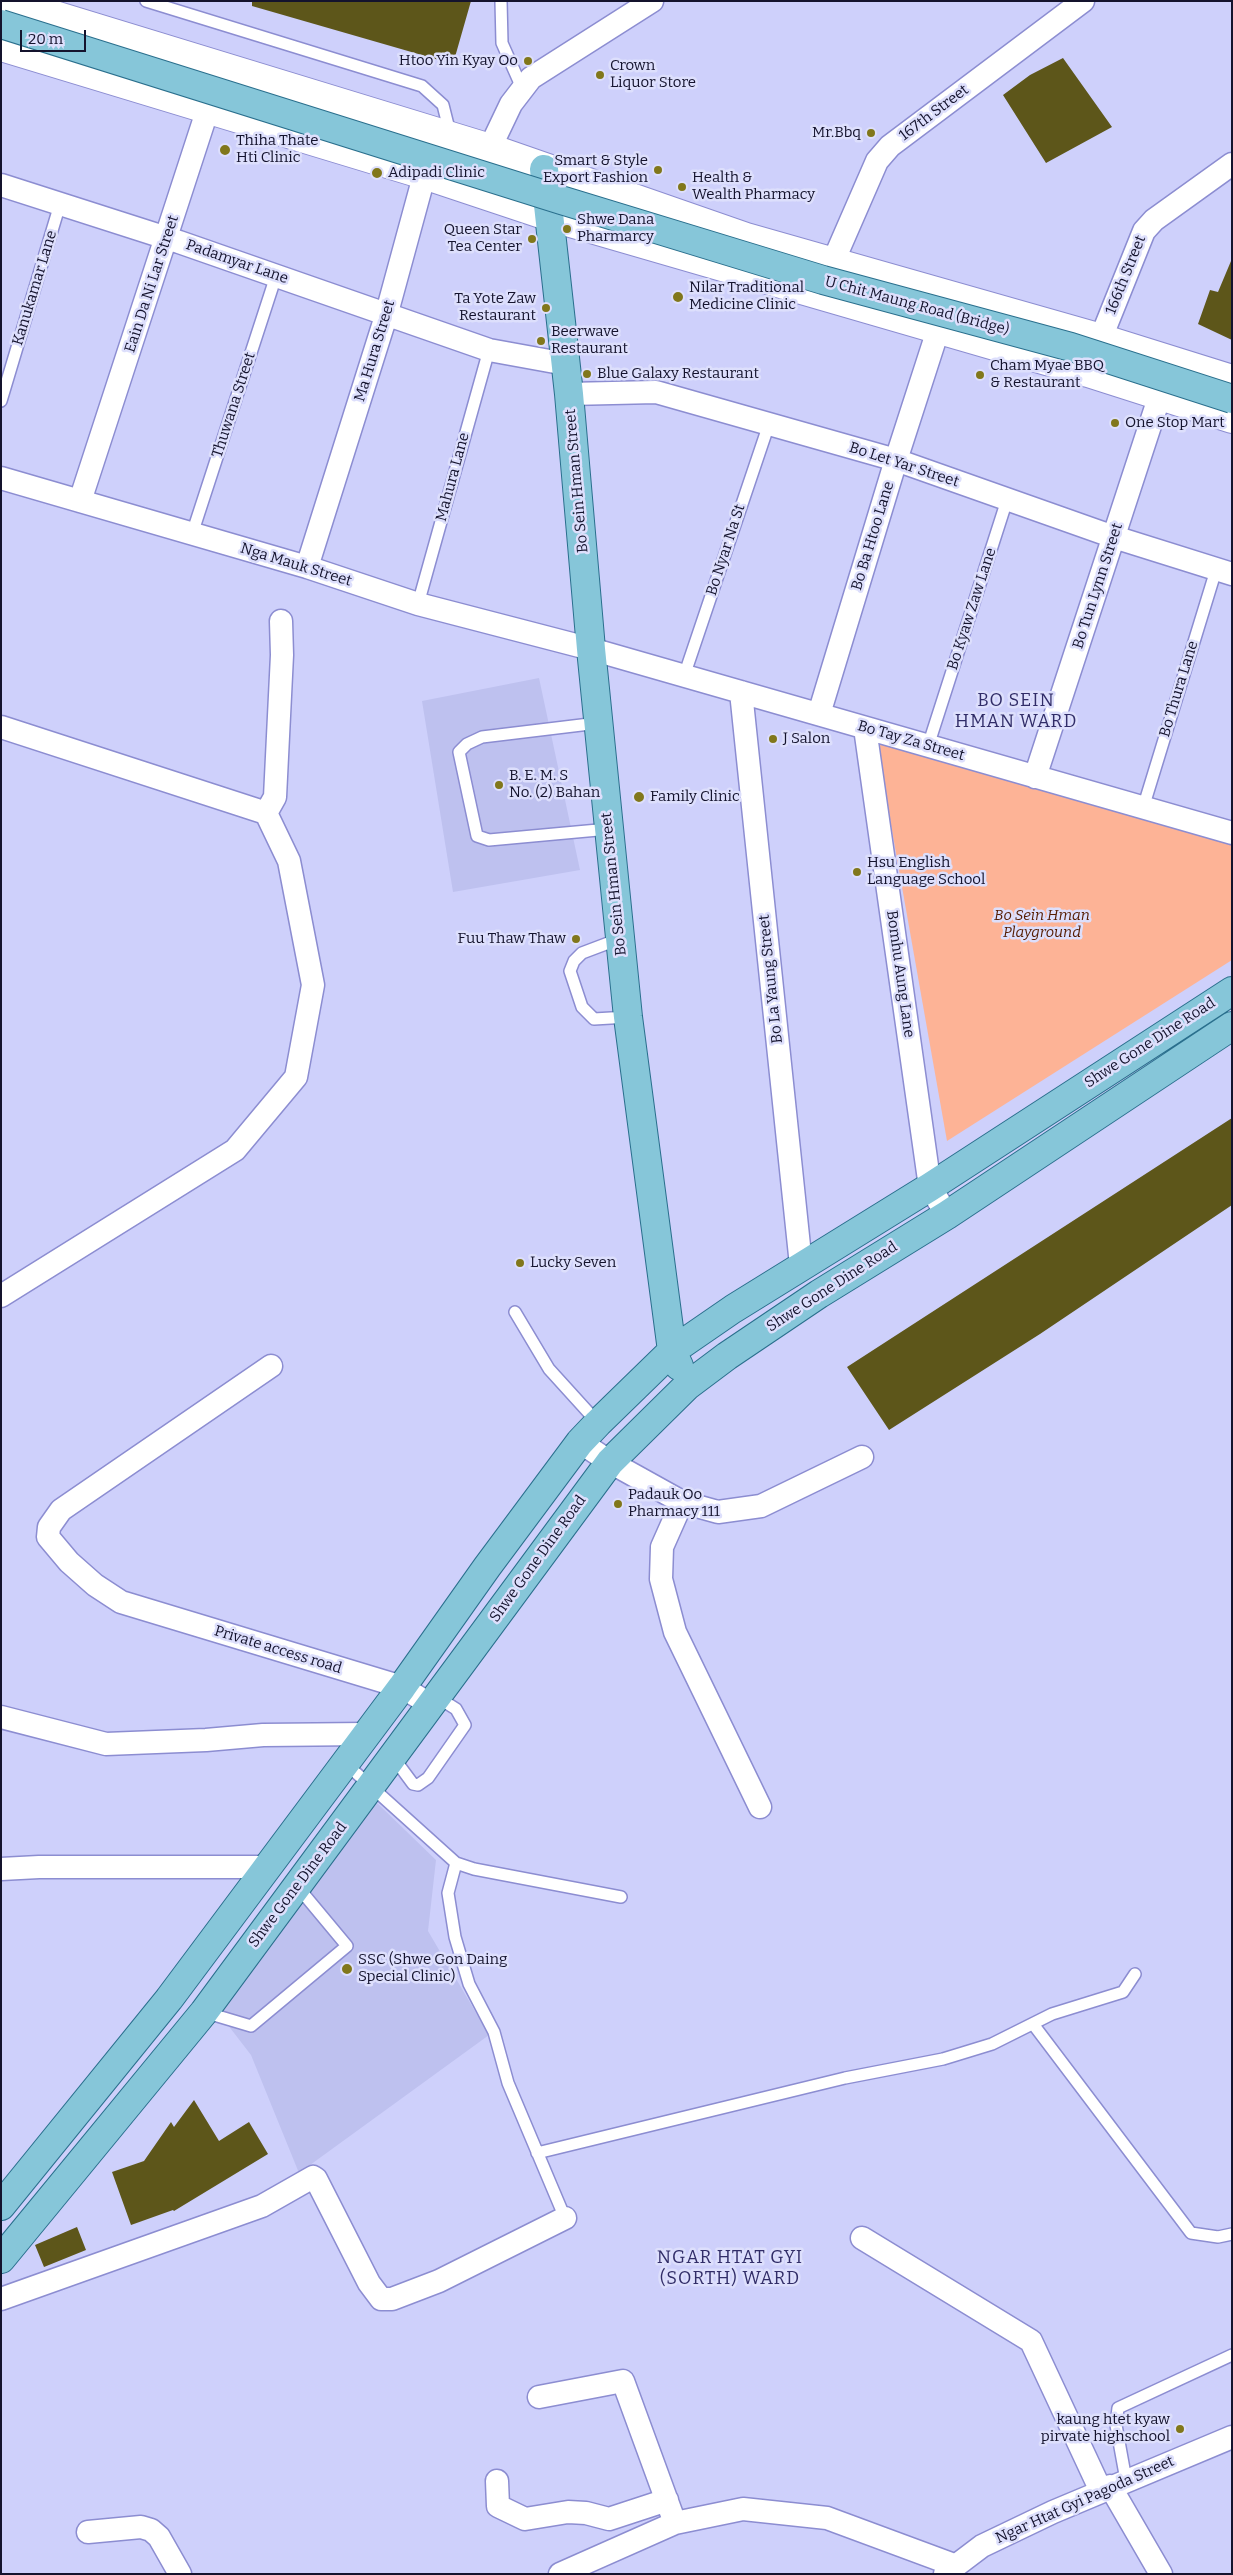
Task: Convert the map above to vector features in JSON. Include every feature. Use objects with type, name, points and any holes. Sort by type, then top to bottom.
[{"type":"main road","points":[[8,1],[490,148],[544,169],[746,237],[1055,327],[1100,338],[1232,379]]},
{"type":"main road","name":"U Chit Maung Road (Bridge)","points":[[1,24],[571,203],[832,282],[1071,347],[1232,399]]},
{"type":"main road","points":[[1,47],[350,152],[550,217],[1045,360],[1232,419]]},
{"type":"main road","points":[[350,152],[363,110]]},
{"type":"main road","name":"Bo Sein Hman Street","points":[[544,169],[569,394],[591,650],[628,1017],[672,1351],[687,1386]]},
{"type":"main road","points":[[735,270],[746,237]]},
{"type":"main road","points":[[1045,360],[1055,327]]},
{"type":"main road","name":"Shwe Gone Dine Road","points":[[1,2206],[169,1999],[402,1687],[487,1567],[589,1432],[672,1351],[801,1266],[930,1187],[1232,991]]},
{"type":"main road","name":"Shwe Gone Dine Road","points":[[1,2259],[204,2012],[610,1462],[687,1386],[727,1356],[819,1294],[947,1215],[1232,1026]]},
{"type":"main road","points":[[367,1734],[395,1754]]},
{"type":"street","points":[[475,192],[490,148],[511,104],[531,78],[652,1]]},
{"type":"street","name":"167th Street","points":[[833,262],[877,161],[890,146],[1083,1]]},
{"type":"street","name":"Eain Da Ni Lar Street","points":[[80,501],[222,67]]},
{"type":"street","name":"Ma Hura Street","points":[[307,567],[386,316],[424,175],[442,134]]},
{"type":"street","name":"166th Street","points":[[1100,338],[1144,231],[1154,220],[1232,164]]},
{"type":"street","name":"Padamyar Lane","points":[[1,185],[167,238],[386,316],[489,350],[566,364]]},
{"type":"street","name":"Bo Ba Htoo Lane","points":[[819,714],[896,460],[938,330]]},
{"type":"street","name":"Bo Let Yar Street","points":[[569,394],[656,392],[896,460],[1114,538],[1224,572]]},
{"type":"street","name":"Bo Tun Lynn Street","points":[[1035,777],[1160,395]]},
{"type":"street","name":"Nga Mauk Street","points":[[1,478],[307,567],[418,604],[591,650]]},
{"type":"street","points":[[266,813],[275,797],[282,655],[281,621]]},
{"type":"street","name":"Bo Tay Za Street","points":[[591,650],[1232,833]]},
{"type":"street","name":"Bo La Yaung Street","points":[[741,692],[801,1266]]},
{"type":"street","points":[[1,727],[266,813],[289,861],[313,985],[296,1077],[235,1150],[1,1296]]},
{"type":"street","name":"Bomhu Aung Lane","points":[[865,728],[930,1187],[947,1215]]},
{"type":"street","name":"Private access road","points":[[271,1366],[61,1510],[49,1527],[48,1537],[69,1562],[95,1585],[121,1602],[402,1687],[434,1701]]},
{"type":"street","points":[[589,1432],[610,1462],[682,1502],[718,1512],[761,1506],[862,1457]]},
{"type":"street","points":[[682,1502],[662,1547],[661,1579],[675,1632],[760,1807]]},
{"type":"street","points":[[1,1718],[106,1744],[206,1740],[263,1735],[367,1734]]},
{"type":"street","points":[[1,1869],[48,1867],[267,1867]]},
{"type":"street","points":[[1,2299],[262,2206],[313,2177],[316,2179],[369,2283],[381,2299],[392,2300],[438,2281],[565,2218]]},
{"type":"street","points":[[862,2238],[1031,2341],[1161,2574]]},
{"type":"street","points":[[539,2397],[623,2381],[676,2523]]},
{"type":"street","name":"Ngar Htat Gyi Pagoda Street","points":[[949,2569],[982,2546],[1112,2486],[1232,2436]]},
{"type":"street","points":[[497,2481],[498,2506],[525,2519],[568,2512],[586,2513],[608,2520],[667,2500]]},
{"type":"street","points":[[560,2574],[676,2523],[743,2509],[827,2518],[949,2569]]},
{"type":"street","points":[[88,2532],[141,2527],[151,2530],[159,2537],[180,2574]]},
{"type":"lane","points":[[146,1],[422,86],[444,106],[448,125],[442,134]]},
{"type":"lane","points":[[501,1],[502,43],[522,88]]},
{"type":"lane","name":"Kanukamar Lane","points":[[1,401],[60,204]]},
{"type":"lane","points":[[821,296],[833,262]]},
{"type":"lane","name":"Thuwana Street","points":[[192,534],[276,276]]},
{"type":"lane","name":"Mahura Lane","points":[[418,604],[489,350]]},
{"type":"lane","name":"Bo Nyar Na St","points":[[684,676],[769,424]]},
{"type":"lane","name":"Bo Kyaw Zaw Lane","points":[[928,746],[1008,500]]},
{"type":"lane","name":"Bo Thura Lane","points":[[1143,808],[1224,572]]},
{"type":"lane","points":[[598,723],[482,737],[467,744],[460,752],[476,836],[489,840],[609,829]]},
{"type":"lane","points":[[620,938],[582,953],[574,961],[570,971],[582,1007],[594,1019],[628,1017]]},
{"type":"lane","points":[[515,1312],[589,1432]]},
{"type":"lane","points":[[395,1754],[413,1784],[418,1785],[428,1778],[465,1725],[456,1709],[434,1701]]},
{"type":"lane","points":[[345,1763],[456,1863],[474,1869],[620,1897]]},
{"type":"lane","points":[[456,1863],[448,1893],[455,1937],[469,1984],[494,2032],[508,2083],[565,2218]]},
{"type":"lane","points":[[204,2012],[251,2026],[347,1946],[297,1886]]},
{"type":"lane","points":[[538,2153],[845,2078],[943,2059],[992,2044],[1052,2014],[1123,1992],[1134,1974]]},
{"type":"lane","points":[[1033,2024],[1191,2233],[1218,2237],[1232,2234]]},
{"type":"lane","points":[[1112,2486],[1118,2408],[1232,2355]]},
{"type":"shaded area","name":"B. E. M. S No. (2) Bahan","points":[[539,678],[580,870],[453,892],[422,701]]},
{"type":"shaded area","name":"SSC (Shwe Gon Daing Special Clinic)","points":[[375,1801],[436,1860],[428,1931],[489,2035],[299,2173],[251,2055],[214,2007]]},
{"type":"green space","name":"Bo Sein Hman Playground","points":[[876,740],[1232,841],[1232,960],[947,1141]]},
{"type":"building","points":[[252,1],[471,1],[453,64],[252,6]]},
{"type":"building","points":[[1063,58],[1112,127],[1046,163],[1003,95],[1030,75]]},
{"type":"building","points":[[1231,261],[1232,340],[1198,324],[1210,290],[1218,292]]},
{"type":"building","points":[[1232,1118],[1232,1205],[1040,1334],[889,1430],[847,1367]]},
{"type":"building","points":[[194,2100],[219,2141],[249,2122],[268,2154],[174,2211],[131,2225],[112,2172],[144,2161],[171,2122],[174,2127]]},
{"type":"building","points":[[77,2227],[86,2250],[44,2267],[35,2245]]},
{"type":"place","name":"Htoo Yin Kyay Oo","points":[[528,61]]},
{"type":"place","name":"Crown Liquor Store","points":[[600,75]]},
{"type":"place","name":"Mr.Bbq","points":[[871,133]]},
{"type":"place","name":"Thiha Thate Hti Clinic","points":[[225,150]]},
{"type":"place","name":"Smart & Style Export Fashion","points":[[658,170]]},
{"type":"place","name":"Adipadi Clinic","points":[[377,173]]},
{"type":"place","name":"Health & Wealth Pharmacy","points":[[682,187]]},
{"type":"place","name":"Shwe Dana Pharmarcy","points":[[567,229]]},
{"type":"place","name":"Queen Star Tea Center","points":[[532,239]]},
{"type":"place","name":"Nilar Traditional Medicine Clinic","points":[[678,297]]},
{"type":"place","name":"Ta Yote Zaw Restaurant","points":[[546,308]]},
{"type":"place","name":"Beerwave Restaurant","points":[[541,341]]},
{"type":"place","name":"Blue Galaxy Restaurant","points":[[587,374]]},
{"type":"place","name":"Cham Myae BBQ & Restaurant","points":[[980,375]]},
{"type":"place","name":"One Stop Mart","points":[[1115,423]]},
{"type":"place","name":"J Salon","points":[[773,739]]},
{"type":"place","name":"B. E. M. S No. (2) Bahan","points":[[499,785]]},
{"type":"place","name":"Family Clinic","points":[[639,797]]},
{"type":"place","name":"Hsu English Language School","points":[[857,872]]},
{"type":"place","name":"Fuu Thaw Thaw","points":[[576,939]]},
{"type":"place","name":"Lucky Seven","points":[[520,1263]]},
{"type":"place","name":"Padauk Oo Pharmacy 111","points":[[618,1504]]},
{"type":"place","name":"SSC (Shwe Gon Daing Special Clinic)","points":[[347,1969]]},
{"type":"place","name":"kaung htet kyaw pirvate highschool","points":[[1180,2429]]},
{"type":"district","name":"BO SEIN HMAN WARD","points":[[1016,711]]},
{"type":"district","name":"NGAR HTAT GYI (SORTH) WARD","points":[[730,2268]]}]
